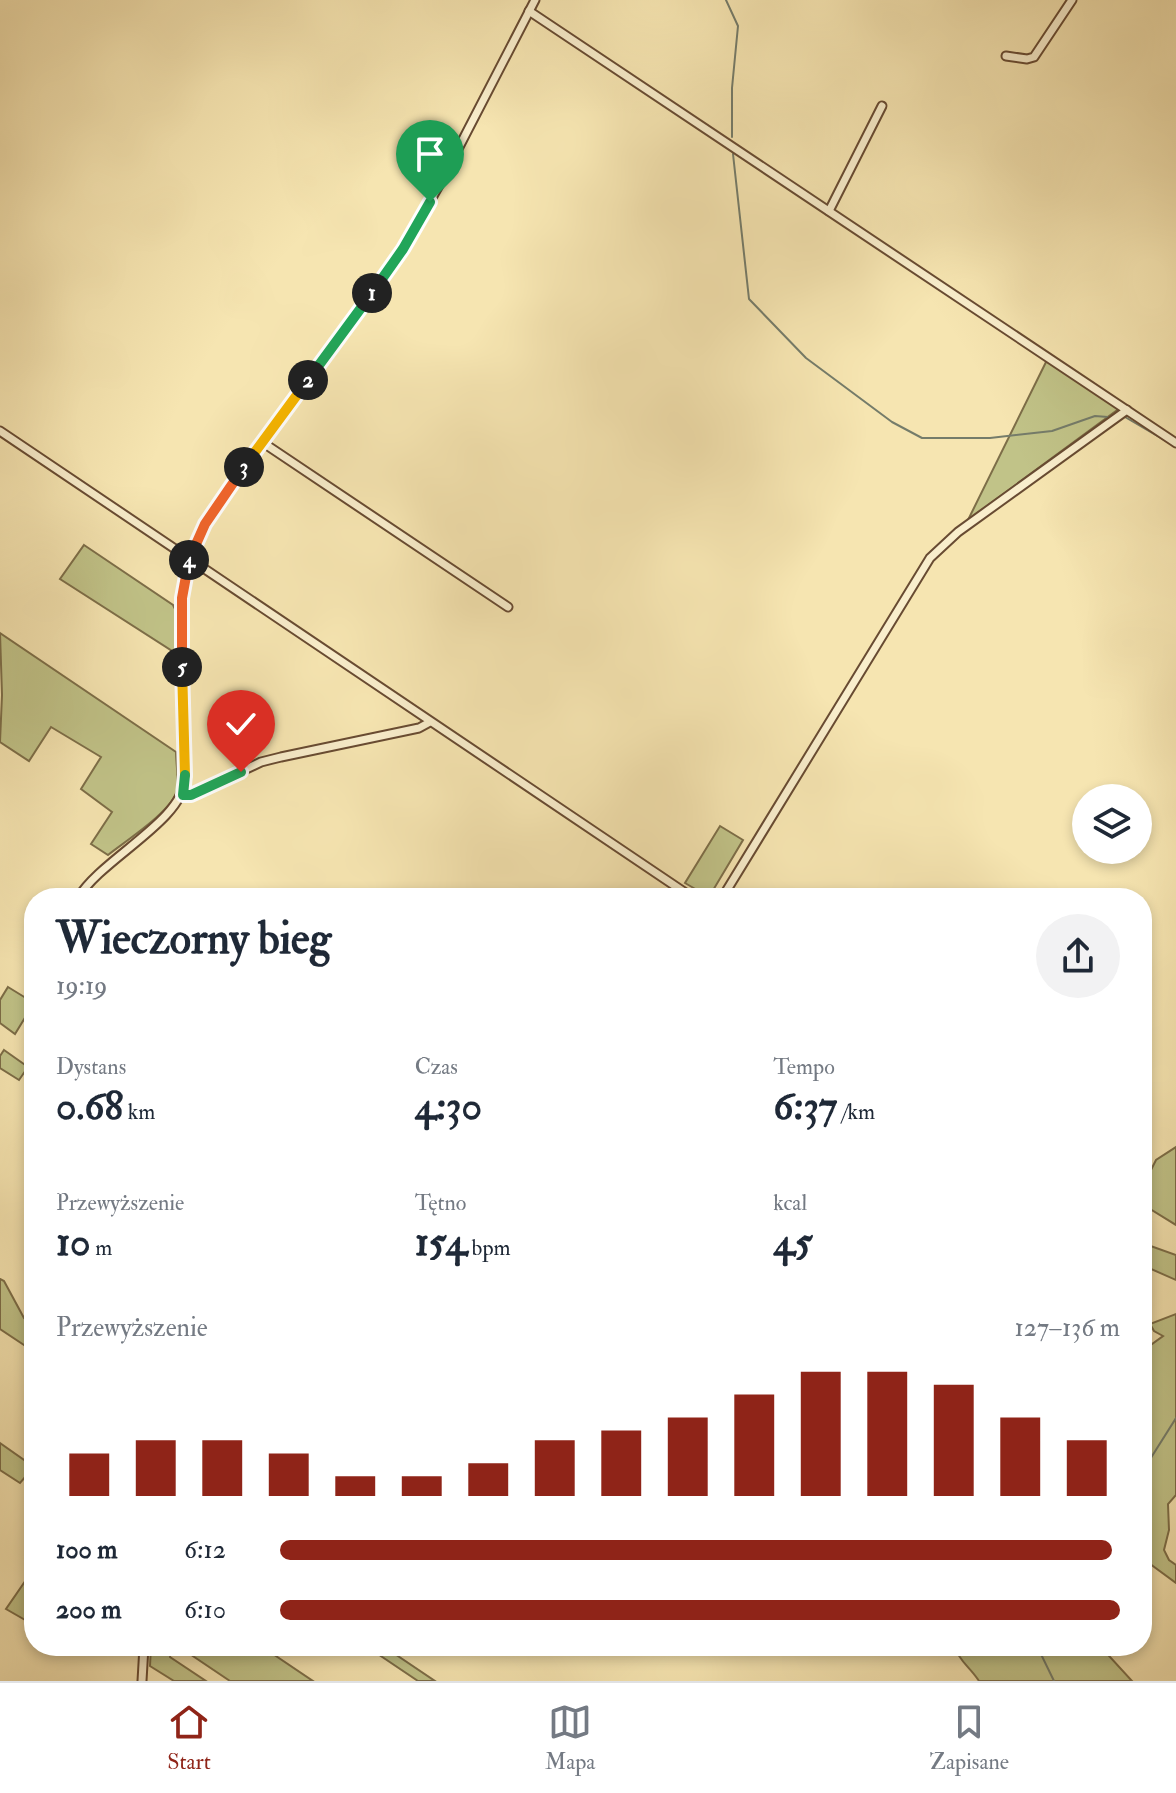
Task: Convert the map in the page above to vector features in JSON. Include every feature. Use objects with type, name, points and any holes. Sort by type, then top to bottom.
[{"type":"street","points":[[86,888],[94,877],[168,813],[183,795],[181,616],[189,560],[199,536],[262,442],[408,242],[535,0]]},
{"type":"street","points":[[1006,56],[1034,57],[1072,0]]},
{"type":"street","points":[[529,11],[1176,443]]},
{"type":"street","points":[[829,211],[882,106]]},
{"type":"street","points":[[728,888],[930,558],[958,532],[1127,410]]},
{"type":"street","points":[[0,431],[678,888]]},
{"type":"street","points":[[262,442],[508,607]]},
{"type":"street","points":[[183,795],[191,795],[261,762],[419,728],[430,722]]},
{"type":"street","points":[[142,1681],[143,1656]]},
{"type":"green space","points":[[1048,358],[1124,405],[968,520]]},
{"type":"green space","points":[[84,545],[173,605],[177,654],[60,579]]},
{"type":"green space","points":[[0,633],[176,752],[178,786],[174,798],[158,816],[108,855],[91,844],[112,812],[81,789],[101,757],[51,727],[29,761],[0,742]]},
{"type":"green space","points":[[720,826],[743,840],[714,888],[694,888],[685,883]]},
{"type":"green space","points":[[8,987],[24,997],[24,1019],[15,1034],[0,1023],[0,1000]]},
{"type":"green space","points":[[4,1050],[24,1064],[24,1073],[19,1080],[0,1068],[0,1056]]},
{"type":"green space","points":[[1176,1147],[1176,1225],[1152,1210],[1152,1168],[1156,1160]]},
{"type":"green space","points":[[1152,1246],[1176,1255],[1176,1280],[1152,1269]]},
{"type":"green space","points":[[0,1279],[24,1318],[24,1345],[0,1329]]},
{"type":"green space","points":[[1176,1314],[1176,1495],[1168,1504],[1169,1530],[1164,1550],[1176,1565],[1176,1583],[1152,1565],[1152,1344],[1163,1336],[1154,1331],[1152,1323]]},
{"type":"green space","points":[[0,1443],[24,1460],[24,1478],[20,1483],[0,1470]]},
{"type":"green space","points":[[24,1583],[24,1619],[6,1609]]},
{"type":"green space","points":[[150,1656],[170,1656],[206,1681],[174,1681],[150,1666]]},
{"type":"green space","points":[[193,1656],[276,1656],[313,1681],[230,1681]]},
{"type":"green space","points":[[381,1656],[398,1656],[435,1681],[418,1681]]},
{"type":"green space","points":[[959,1656],[1109,1656],[1132,1681],[979,1681]]},
{"type":"waterway","points":[[726,0],[738,26],[732,88],[732,137]]},
{"type":"waterway","points":[[733,154],[749,299],[806,358],[892,422],[922,438],[990,438],[1052,431],[1095,416],[1108,417]]},
{"type":"waterway","points":[[1125,417],[1171,444]]},
{"type":"waterway","points":[[1152,1456],[1176,1418]]},
{"type":"waterway","points":[[1042,1656],[1054,1681]]},
{"type":"route","points":[[241,772],[191,795],[183,795],[181,616],[189,560],[199,536],[225,493],[389,269],[430,202]]}]
